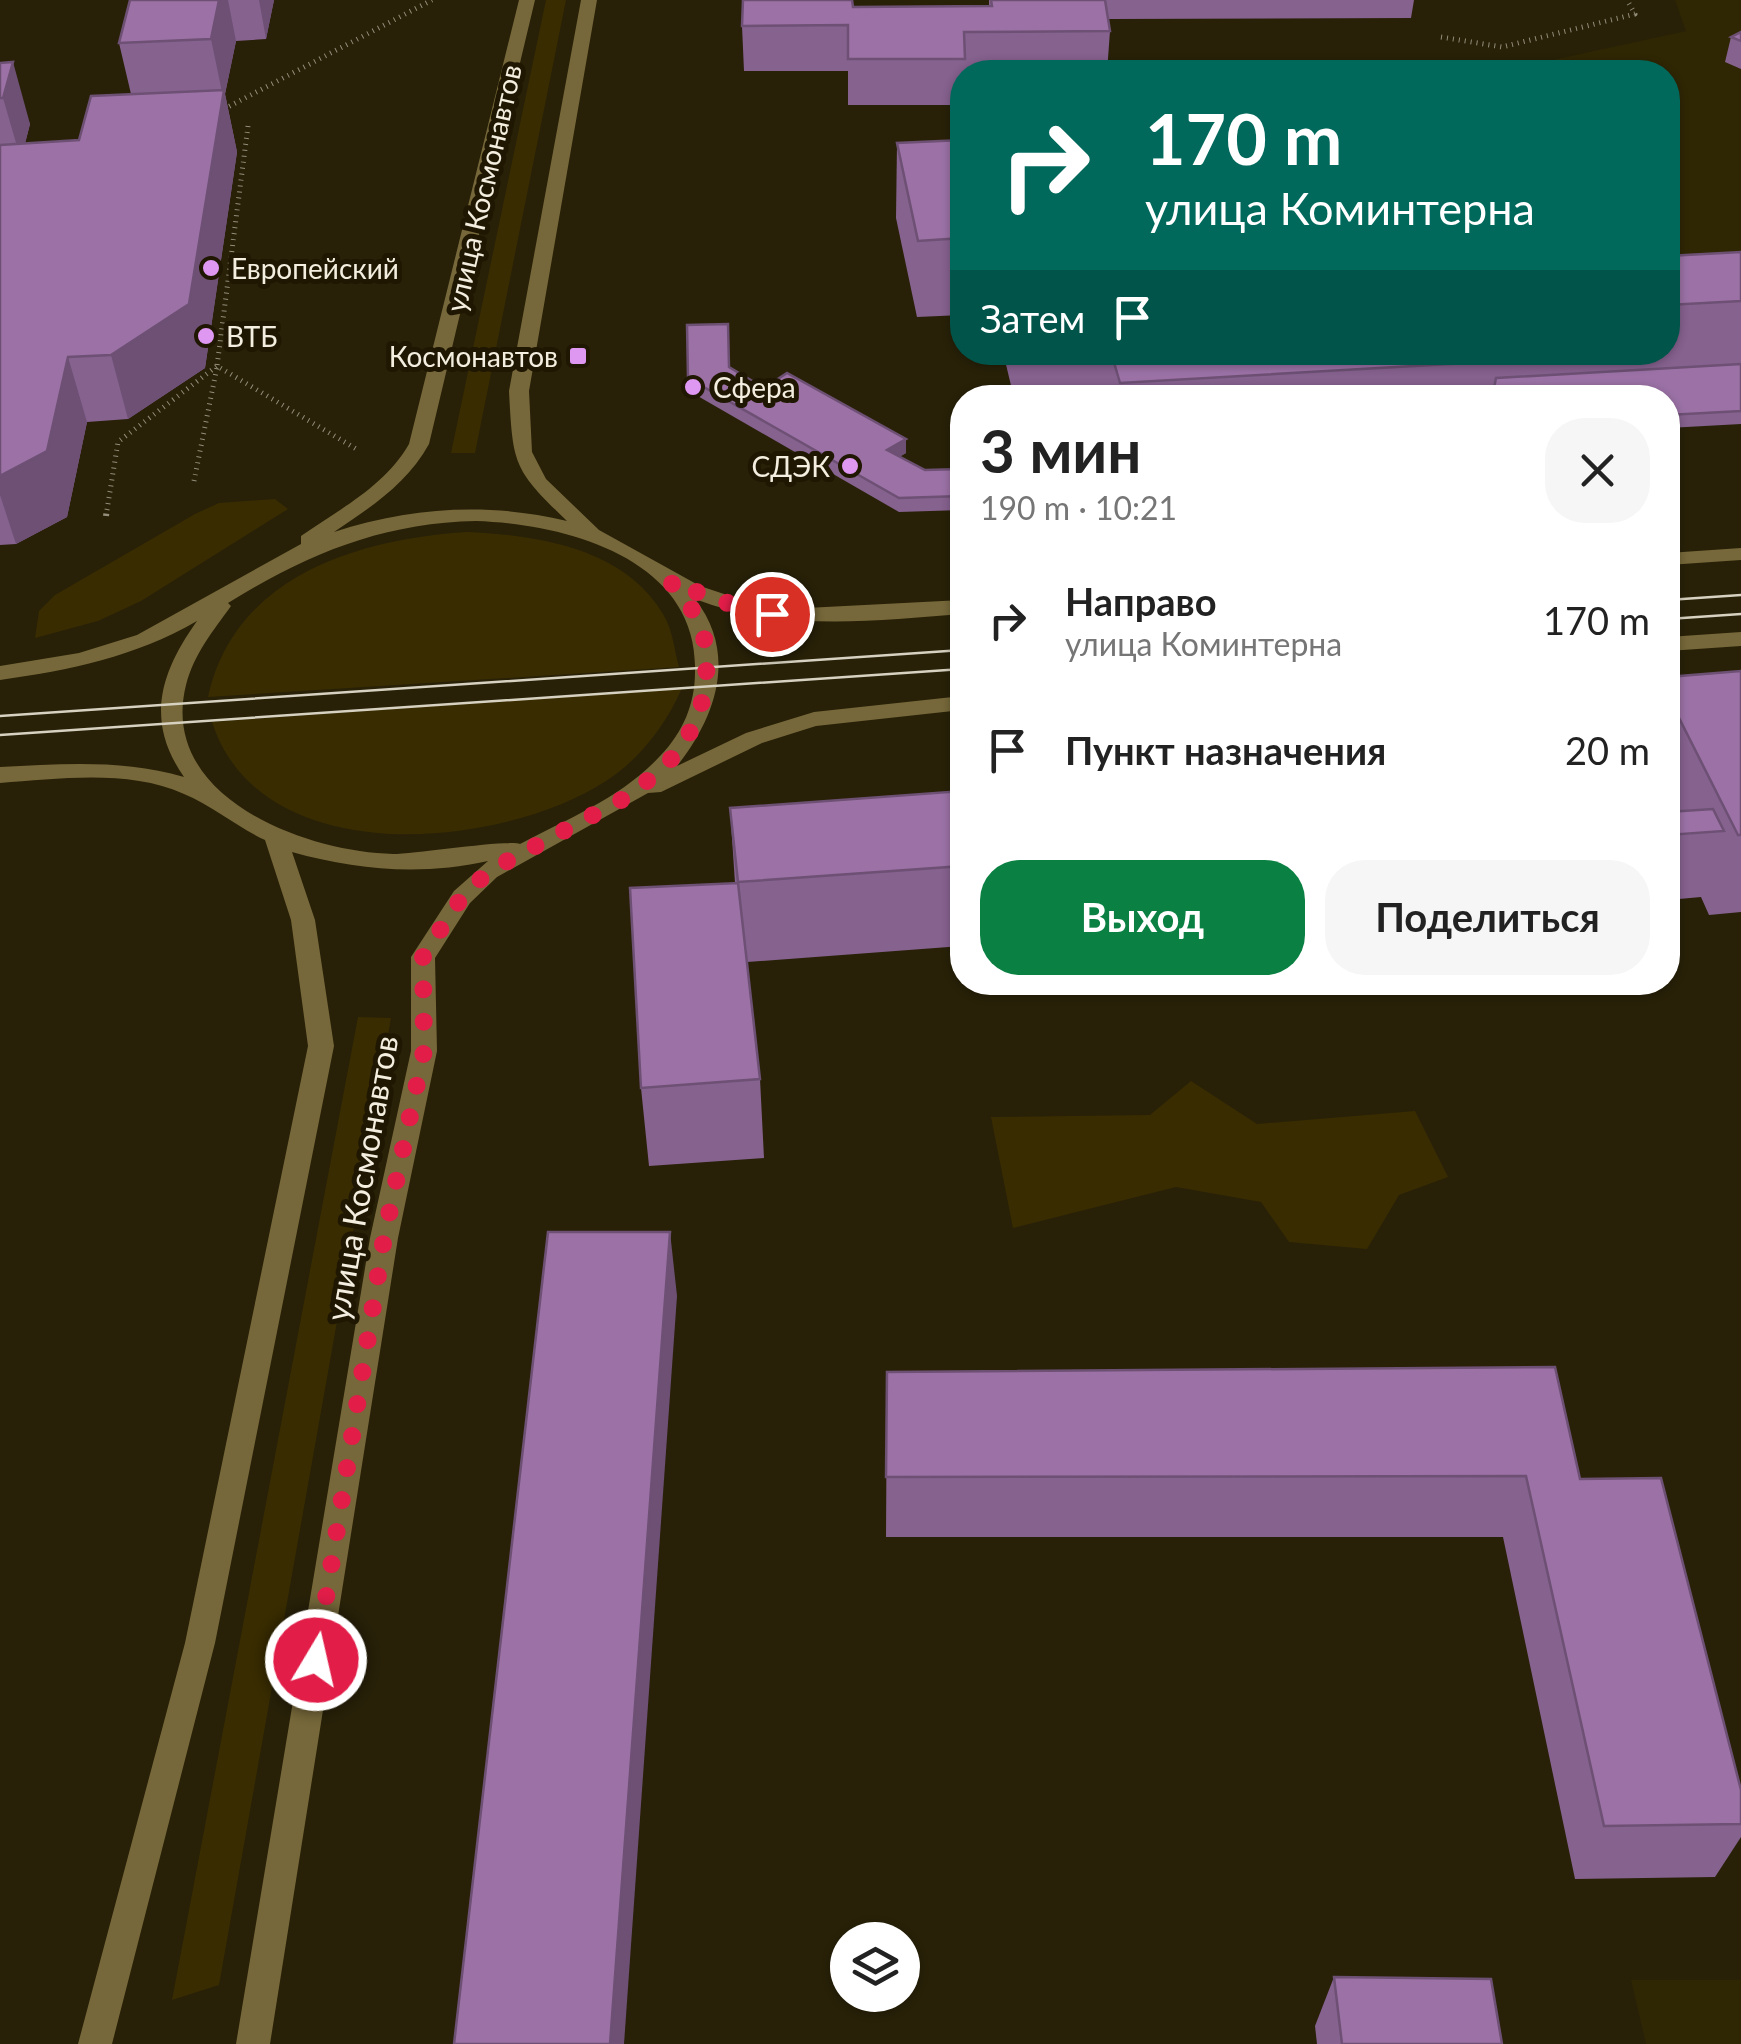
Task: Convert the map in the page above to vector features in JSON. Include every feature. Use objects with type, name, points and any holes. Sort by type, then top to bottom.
[{"type":"street","name":"улица Космонавтов","points":[[208,793],[175,740],[177,676],[194,636],[225,601],[412,460],[426,423],[526,0]]},
{"type":"street","name":"улица Космонавтов","points":[[589,0],[519,391],[522,452],[548,493],[597,536]]},
{"type":"street","points":[[0,673],[80,661],[126,647],[223,600],[267,570],[352,532],[402,520],[454,515],[520,518],[597,536],[636,556],[670,581],[716,600],[789,615],[950,608]]},
{"type":"street","points":[[1680,558],[1741,554]]},
{"type":"street","name":"улица Космонавтов","points":[[254,2044],[384,1238],[424,1051],[423,956],[462,897],[489,871],[634,793],[671,759],[697,722],[706,685],[707,646],[693,611],[670,581]]},
{"type":"street","points":[[1680,643],[1741,639]]},
{"type":"street","points":[[0,775],[129,773],[208,793],[237,817],[320,852],[372,860],[426,862],[481,856],[586,821],[715,756],[782,728],[814,719],[950,704]]},
{"type":"street","name":"улица Космонавтов","points":[[95,2044],[200,1644],[321,1046],[304,920],[275,836]]},
{"type":"path","points":[[222,110],[432,0]]},
{"type":"path","points":[[1441,37],[1502,48],[1635,14],[1628,0]]},
{"type":"path","points":[[194,481],[217,366],[248,126]]},
{"type":"path","points":[[217,366],[358,450]]},
{"type":"path","points":[[106,516],[118,442],[217,366]]},
{"type":"shaded area","points":[[546,0],[566,0],[475,453],[451,453]]},
{"type":"shaded area","points":[[1675,0],[1741,0],[1741,264],[1680,268],[1680,60],[1552,60],[1686,31]]},
{"type":"shaded area","points":[[275,499],[288,509],[141,601],[98,621],[35,638],[39,611],[55,595],[219,503]]},
{"type":"shaded area","points":[[467,532],[522,537],[577,549],[626,574],[663,614],[679,667],[208,697],[222,655],[244,621],[273,593],[344,555],[426,536]]},
{"type":"shaded area","points":[[682,688],[651,740],[606,781],[561,804],[506,822],[447,832],[387,834],[330,825],[279,804],[238,770],[212,722]]},
{"type":"shaded area","points":[[358,1017],[391,1018],[219,1985],[172,2000]]},
{"type":"shaded area","points":[[1191,1081],[1257,1124],[1415,1111],[1448,1177],[1399,1195],[1367,1249],[1289,1242],[1261,1202],[1176,1187],[1013,1228],[991,1117],[1150,1115]]},
{"type":"shaded area","points":[[1631,1980],[1741,1980],[1741,2044],[1646,2044]]},
{"type":"building","points":[[130,0],[219,0],[211,39],[119,43]]},
{"type":"building","points":[[743,0],[852,0],[853,7],[992,6],[991,0],[1105,0],[1110,31],[964,32],[965,59],[848,59],[848,25],[742,26]]},
{"type":"building","points":[[13,62],[3,98],[0,98],[0,63]]},
{"type":"building","points":[[224,90],[189,304],[111,355],[68,357],[47,451],[0,476],[0,145],[79,140],[91,96]]},
{"type":"building","points":[[950,141],[950,239],[918,241],[897,143]]},
{"type":"building","points":[[1741,252],[1741,301],[1680,304],[1680,255]]},
{"type":"building","points":[[728,324],[729,367],[764,388],[787,373],[906,439],[887,450],[925,470],[950,469],[950,496],[899,498],[688,378],[687,325]]},
{"type":"building","points":[[1741,364],[1741,411],[1680,414],[1680,385],[1495,385],[1496,378]]},
{"type":"building","points":[[1115,365],[1431,365],[1120,383]]},
{"type":"building","points":[[1741,671],[1741,835],[1680,720],[1680,676]]},
{"type":"building","points":[[950,792],[950,867],[738,882],[730,808]]},
{"type":"building","points":[[1713,809],[1724,831],[1680,834],[1680,811]]},
{"type":"building","points":[[738,883],[760,1079],[641,1088],[630,888]]},
{"type":"building","points":[[548,1232],[670,1232],[610,2044],[454,2044]]},
{"type":"building","points":[[1555,1367],[1580,1479],[1661,1478],[1741,1790],[1741,1824],[1604,1826],[1526,1476],[886,1477],[887,1372]]},
{"type":"building","points":[[1334,1977],[1491,1979],[1502,2044],[1342,2044]]},
{"type":"tram line","points":[[1680,599],[1741,595]]},
{"type":"tram line","points":[[1680,618],[1741,614]]},
{"type":"tram line","points":[[0,716],[950,651]]},
{"type":"tram line","points":[[0,735],[950,670]]},
{"type":"place","name":"Европейский","points":[[211,268]]},
{"type":"place","name":"ВТБ","points":[[206,336]]},
{"type":"place","name":"Космонавтов","points":[[578,356]]},
{"type":"place","name":"Сфера","points":[[693,387]]},
{"type":"place","name":"СДЭК","points":[[850,466]]},
{"type":"route","points":[[316,1660],[384,1238],[424,1051],[423,956],[462,897],[489,871],[634,793],[671,759],[697,722],[709,667],[707,646],[693,611],[670,581],[716,600],[772,614]]}]
